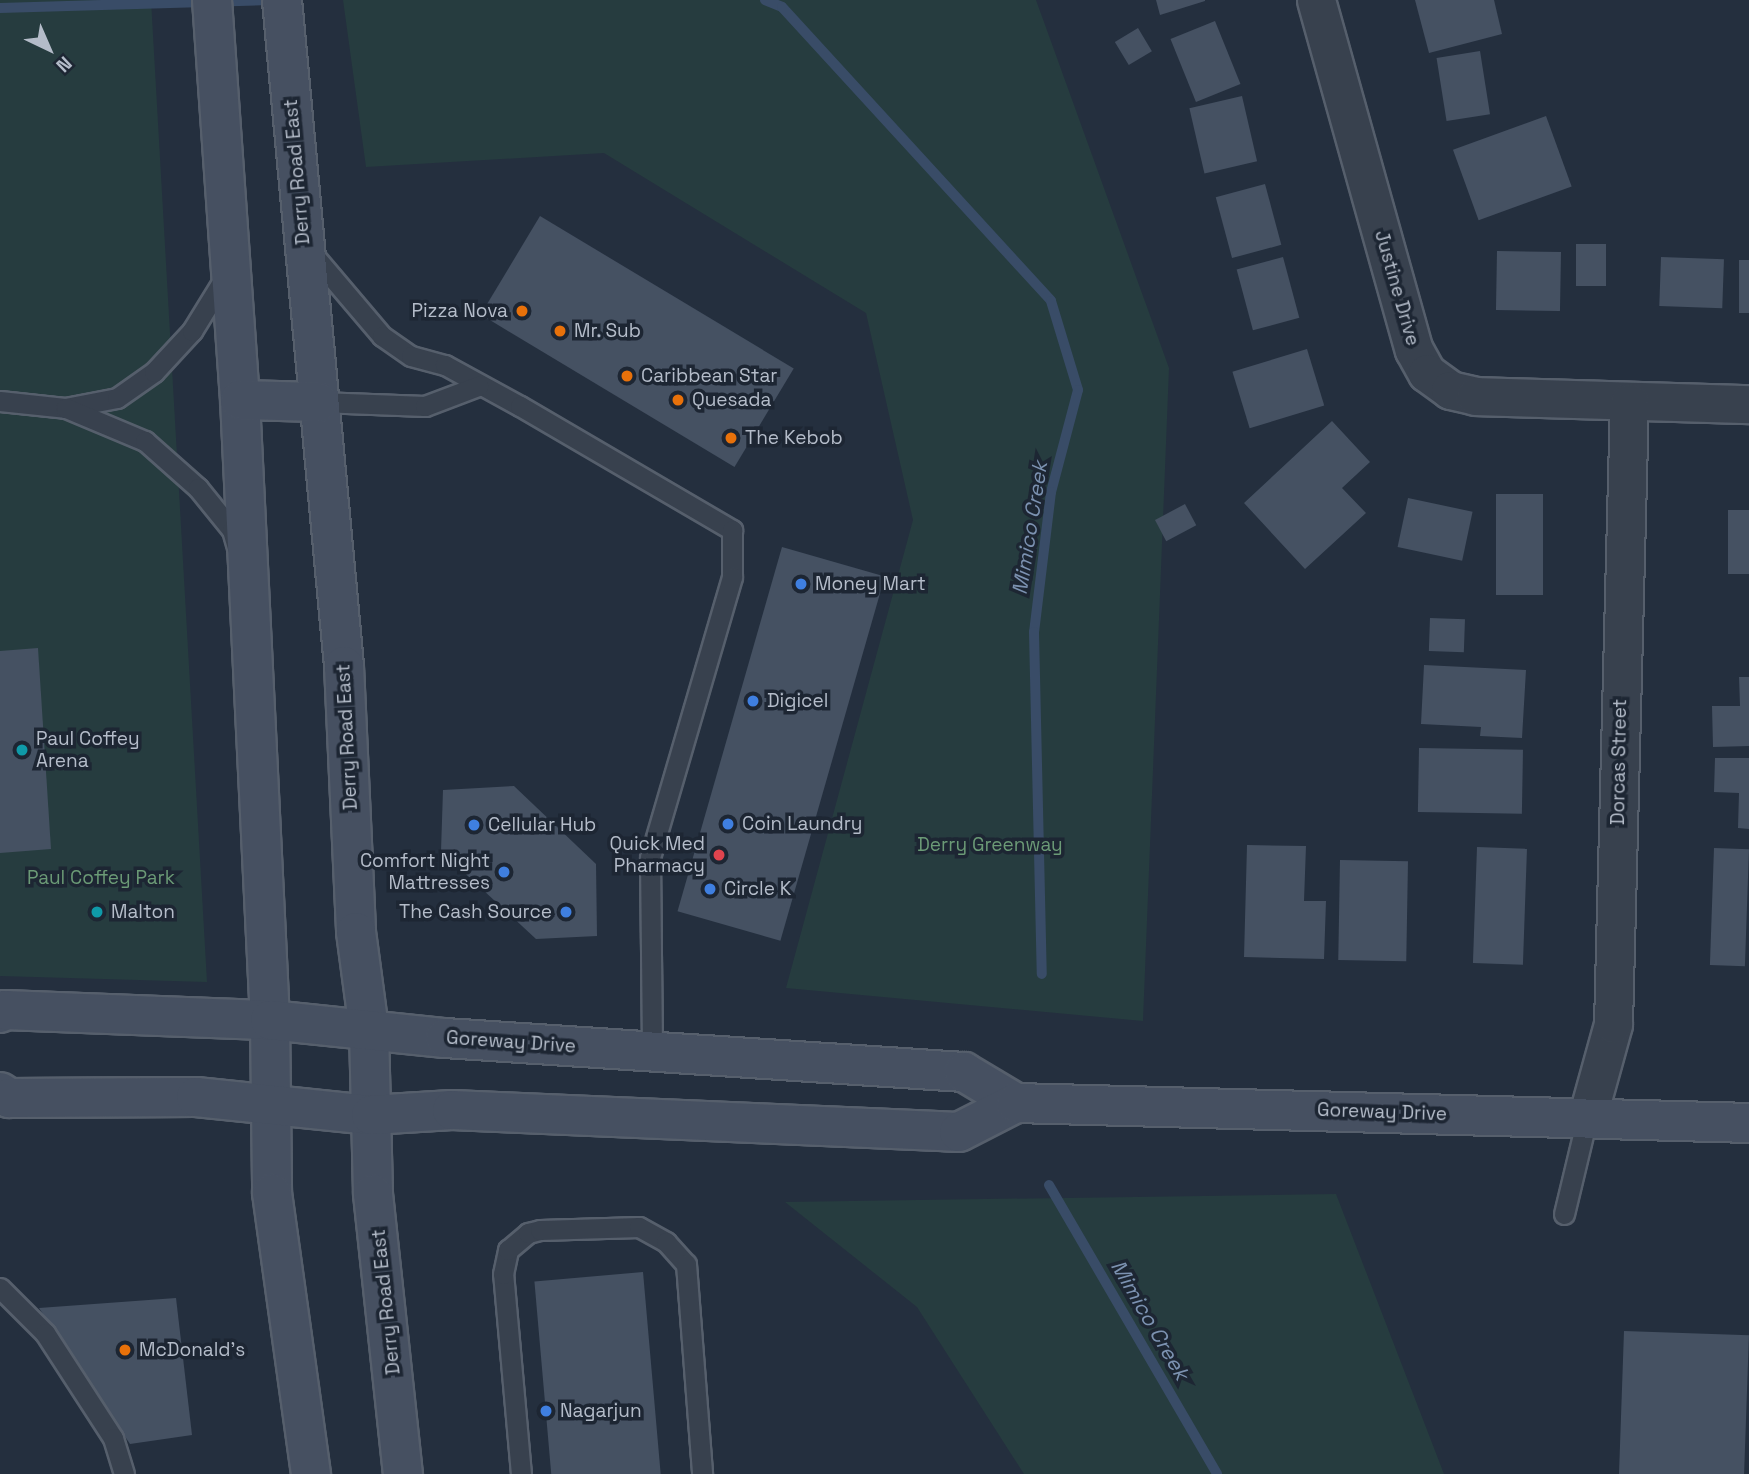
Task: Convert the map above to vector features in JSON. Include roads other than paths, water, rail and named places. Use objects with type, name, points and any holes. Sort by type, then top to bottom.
[{"type":"main road","points":[[212,0],[220,80],[240,400],[270,1020],[272,1193],[311,1474]]},
{"type":"main road","name":"Derry Road East","points":[[282,0],[344,667],[356,932],[369,1030],[373,1194],[403,1474]]},
{"type":"main road","points":[[240,400],[320,402]]},
{"type":"main road","name":"Goreway Drive","points":[[0,1013],[5,1010],[270,1020],[369,1030],[964,1072],[1016,1103]]},
{"type":"main road","name":"Goreway Drive","points":[[0,1092],[9,1098],[196,1097],[271,1108],[371,1115],[452,1111],[959,1132],[1016,1103],[1749,1123]]},
{"type":"street","name":"Justine Drive","points":[[1316,0],[1414,351],[1427,373],[1450,390],[1475,396],[1749,404]]},
{"type":"street","name":"Dorcas Street","points":[[1587,1118],[1613,1024],[1629,402]]},
{"type":"lane","points":[[304,244],[382,336],[411,356],[445,365],[732,530],[732,577],[650,857],[652,1049]]},
{"type":"lane","points":[[65,408],[117,398],[154,372],[192,331],[232,267]]},
{"type":"lane","points":[[320,402],[425,407],[478,386]]},
{"type":"lane","points":[[0,401],[65,408],[145,441],[198,488],[232,530],[247,575]]},
{"type":"lane","points":[[1564,1214],[1587,1118]]},
{"type":"lane","points":[[521,1474],[503,1274],[509,1250],[528,1233],[540,1230],[639,1227],[666,1242],[686,1264],[702,1474]]},
{"type":"lane","points":[[4,1299],[33,1317],[60,1356],[113,1438],[124,1474]]},
{"type":"waterway","name":"Mimico Creek","points":[[0,8],[276,0]]},
{"type":"waterway","name":"Mimico Creek","points":[[765,0],[782,7],[1051,301],[1078,390],[1051,492],[1034,632],[1042,974]]},
{"type":"waterway","name":"Mimico Creek","points":[[1049,1185],[1217,1474]]},
{"type":"place","name":"Pizza Nova","points":[[522,311]]},
{"type":"place","name":"Mr. Sub","points":[[560,331]]},
{"type":"place","name":"Caribbean Star","points":[[627,376]]},
{"type":"place","name":"Quesada","points":[[678,400]]},
{"type":"place","name":"The Kebob","points":[[731,438]]},
{"type":"place","name":"Money Mart","points":[[801,584]]},
{"type":"place","name":"Digicel","points":[[753,701]]},
{"type":"place","name":"Paul Coffey Arena","points":[[22,750]]},
{"type":"place","name":"Coin Laundry","points":[[728,824]]},
{"type":"place","name":"Cellular Hub","points":[[474,825]]},
{"type":"place","name":"Quick Med Pharmacy","points":[[719,855]]},
{"type":"place","name":"Comfort Night Mattresses","points":[[504,872]]},
{"type":"place","name":"Circle K","points":[[710,889]]},
{"type":"place","name":"Malton","points":[[97,912]]},
{"type":"place","name":"The Cash Source","points":[[566,912]]},
{"type":"place","name":"McDonald's","points":[[125,1350]]},
{"type":"place","name":"Nagarjun","points":[[546,1411]]},
{"type":"park label","name":"Derry Greenway","points":[[990,845]]},
{"type":"park label","name":"Paul Coffey Park","points":[[101,878]]}]
